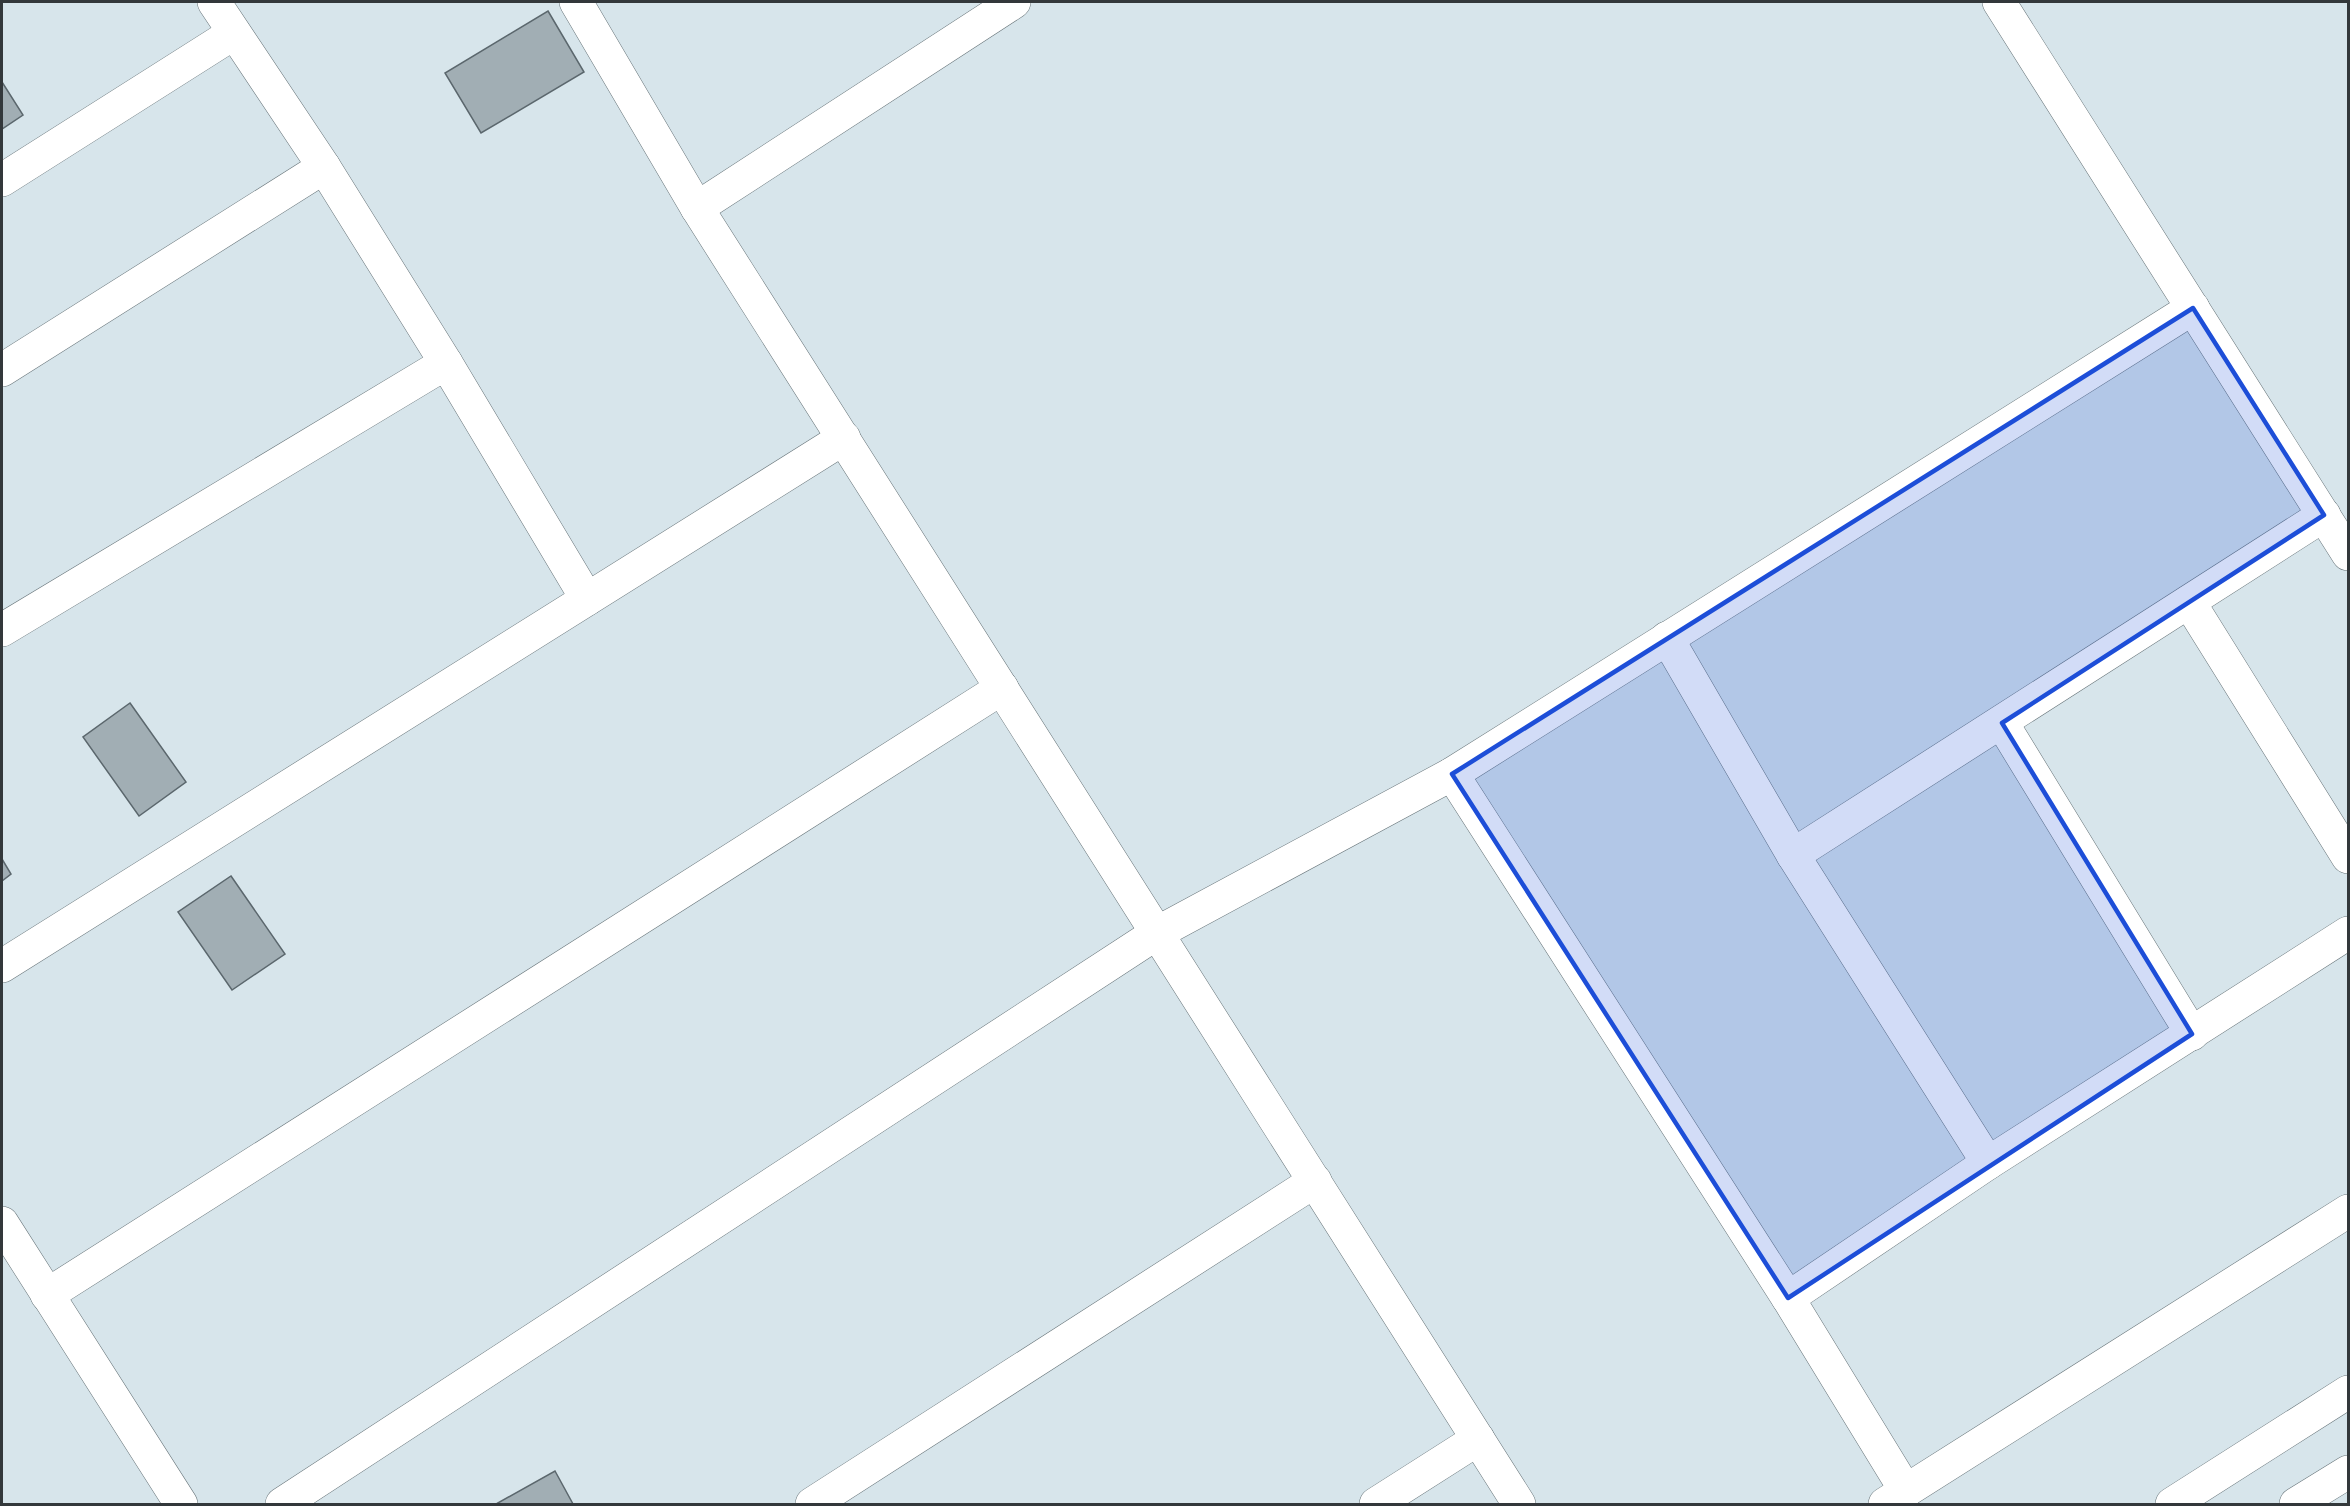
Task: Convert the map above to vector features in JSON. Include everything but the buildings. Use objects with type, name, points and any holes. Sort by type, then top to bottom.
[{"type":"street","points":[[214,2],[324,167],[446,363],[587,599]]},
{"type":"street","points":[[576,2],[698,207],[1519,1504]]},
{"type":"street","points":[[698,207],[1014,2]]},
{"type":"street","points":[[1999,2],[2349,554]]},
{"type":"street","points":[[2,180],[234,33]]},
{"type":"street","points":[[2,370],[324,167]]},
{"type":"street","points":[[282,1504],[1157,933],[1452,774],[2193,308]]},
{"type":"street","points":[[2,630],[446,363]]},
{"type":"street","points":[[2,966],[844,438]]},
{"type":"street","points":[[1793,855],[2324,515]]},
{"type":"street","points":[[2189,602],[2349,857]]},
{"type":"street","points":[[1667,638],[1793,855],[1988,1162]]},
{"type":"street","points":[[47,1295],[1002,688]]},
{"type":"street","points":[[2002,723],[2192,1034]]},
{"type":"street","points":[[1452,774],[1788,1298],[1896,1498],[2349,1211]]},
{"type":"street","points":[[1788,1298],[1988,1162],[2349,933]]},
{"type":"street","points":[[812,1504],[1315,1181]]},
{"type":"street","points":[[2,1222],[181,1504]]},
{"type":"street","points":[[2172,1504],[2349,1392]]},
{"type":"street","points":[[1376,1504],[1478,1439]]},
{"type":"street","points":[[2296,1504],[2349,1472]]},
{"type":"highlighted area","points":[[2193,308],[2324,515],[2002,723],[2192,1034],[1788,1298],[1452,774]]}]
